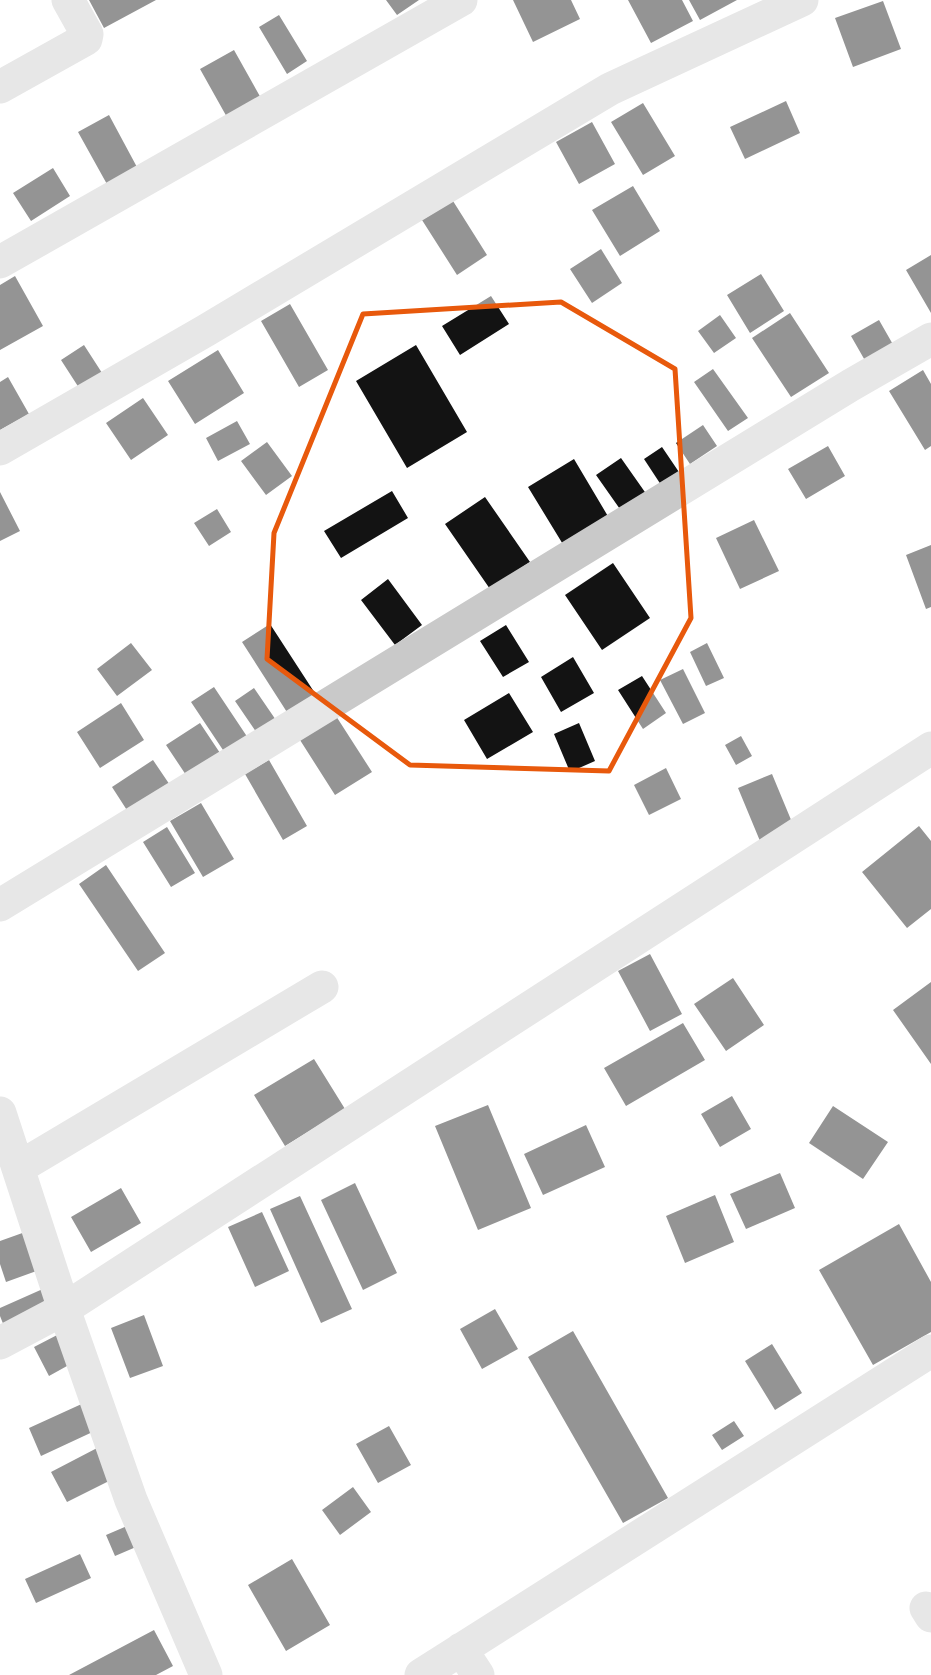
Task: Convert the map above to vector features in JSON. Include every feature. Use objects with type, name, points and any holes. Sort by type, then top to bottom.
[{"type":"street","points":[[0,87],[86,39],[87,34],[68,0]]},
{"type":"street","points":[[0,262],[461,0]]},
{"type":"street","points":[[0,449],[205,331],[610,89],[802,0]]},
{"type":"street","points":[[0,905],[850,385],[931,340]]},
{"type":"street","points":[[0,1343],[64,1308],[931,748]]},
{"type":"street","points":[[18,1168],[322,987]]},
{"type":"street","points":[[0,1112],[131,1500],[206,1675]]},
{"type":"street","points":[[421,1675],[469,1662],[931,1352]]},
{"type":"highlighted area","points":[[561,302],[675,369],[691,618],[609,771],[410,765],[267,659],[274,533],[363,314]]},
{"type":"building","points":[[89,0],[156,0],[104,28]]},
{"type":"building","points":[[386,0],[419,0],[397,15]]},
{"type":"building","points":[[513,0],[571,0],[580,19],[533,42]]},
{"type":"building","points":[[628,0],[682,0],[693,21],[651,43]]},
{"type":"building","points":[[689,0],[737,0],[700,20]]},
{"type":"building","points":[[883,1],[901,49],[853,67],[835,18]]},
{"type":"building","points":[[279,15],[307,61],[287,74],[259,27]]},
{"type":"building","points":[[234,50],[262,100],[228,119],[200,69]]},
{"type":"building","points":[[786,101],[800,133],[745,159],[730,127]]},
{"type":"building","points":[[643,103],[675,156],[643,175],[611,122]]},
{"type":"building","points":[[109,115],[138,169],[108,186],[78,132]]},
{"type":"building","points":[[592,122],[615,164],[579,184],[556,142]]},
{"type":"building","points":[[53,168],[70,196],[31,221],[13,193]]},
{"type":"building","points":[[633,186],[660,231],[620,256],[592,210]]},
{"type":"building","points":[[453,201],[487,255],[457,275],[422,220]]},
{"type":"building","points":[[601,249],[622,283],[592,303],[570,269]]},
{"type":"building","points":[[931,255],[931,313],[906,270]]},
{"type":"building","points":[[761,274],[784,311],[750,333],[727,295]]},
{"type":"building","points":[[15,276],[43,326],[0,350],[0,285]]},
{"type":"building","points":[[491,296],[509,324],[460,355],[442,326]]},
{"type":"building","points":[[290,304],[328,370],[299,387],[261,321]]},
{"type":"building","points":[[790,313],[829,373],[791,397],[752,338]]},
{"type":"building","points":[[720,315],[736,338],[714,353],[698,331]]},
{"type":"building","points":[[879,320],[895,348],[867,364],[851,336]]},
{"type":"building","points":[[84,345],[104,376],[81,391],[61,360]]},
{"type":"building","points":[[416,345],[467,432],[407,468],[356,381]]},
{"type":"building","points":[[218,350],[244,393],[195,424],[168,381]]},
{"type":"building","points":[[713,369],[748,418],[728,431],[694,382]]},
{"type":"building","points":[[923,370],[931,384],[931,446],[925,450],[889,391]]},
{"type":"building","points":[[8,377],[29,414],[0,430],[0,382]]},
{"type":"building","points":[[143,398],[168,435],[131,460],[106,423]]},
{"type":"building","points":[[237,421],[250,444],[218,461],[206,438]]},
{"type":"building","points":[[703,425],[717,446],[690,464],[676,443]]},
{"type":"building","points":[[267,442],[292,476],[266,495],[241,461]]},
{"type":"building","points":[[828,446],[845,476],[806,499],[788,469]]},
{"type":"building","points":[[662,447],[683,478],[665,491],[644,459]]},
{"type":"building","points":[[621,458],[647,495],[622,512],[596,475]]},
{"type":"building","points":[[574,459],[609,518],[564,546],[528,487]]},
{"type":"building","points":[[392,491],[408,518],[341,558],[324,531]]},
{"type":"building","points":[[0,492],[20,531],[0,541]]},
{"type":"building","points":[[485,497],[530,562],[490,589],[445,524]]},
{"type":"building","points":[[217,509],[231,532],[209,546],[194,523]]},
{"type":"building","points":[[754,520],[779,571],[740,589],[716,538]]},
{"type":"building","points":[[931,545],[931,607],[926,609],[906,555]]},
{"type":"building","points":[[613,563],[650,618],[602,650],[565,595]]},
{"type":"building","points":[[388,579],[422,625],[395,645],[361,600]]},
{"type":"building","points":[[270,624],[320,701],[292,720],[242,642]]},
{"type":"building","points":[[506,625],[529,662],[503,677],[480,641]]},
{"type":"building","points":[[131,643],[152,670],[117,696],[97,669]]},
{"type":"building","points":[[707,643],[724,678],[706,686],[690,652]]},
{"type":"building","points":[[573,657],[594,693],[561,712],[541,677]]},
{"type":"building","points":[[683,669],[705,713],[683,724],[660,680]]},
{"type":"building","points":[[642,676],[666,713],[643,729],[618,690]]},
{"type":"building","points":[[214,687],[252,744],[229,759],[191,702]]},
{"type":"building","points":[[254,688],[280,726],[261,739],[235,701]]},
{"type":"building","points":[[509,693],[533,732],[487,759],[464,720]]},
{"type":"building","points":[[121,703],[144,740],[100,768],[77,732]]},
{"type":"building","points":[[336,716],[372,772],[335,795],[300,740]]},
{"type":"building","points":[[200,723],[224,759],[190,781],[166,745]]},
{"type":"building","points":[[579,723],[595,761],[570,772],[554,734]]},
{"type":"building","points":[[741,736],[752,756],[736,765],[725,745]]},
{"type":"building","points":[[153,760],[174,791],[132,818],[112,787]]},
{"type":"building","points":[[269,760],[307,826],[283,840],[245,774]]},
{"type":"building","points":[[666,768],[681,799],[649,815],[634,785]]},
{"type":"building","points":[[772,774],[794,827],[760,841],[738,788]]},
{"type":"building","points":[[201,803],[234,859],[203,877],[170,821]]},
{"type":"building","points":[[919,826],[931,841],[931,909],[907,928],[862,872]]},
{"type":"building","points":[[167,827],[195,873],[171,887],[143,842]]},
{"type":"building","points":[[106,865],[165,953],[138,971],[79,884]]},
{"type":"building","points":[[650,954],[682,1014],[650,1031],[618,971]]},
{"type":"building","points":[[733,978],[764,1025],[726,1051],[694,1004]]},
{"type":"building","points":[[931,982],[931,1064],[893,1010]]},
{"type":"building","points":[[683,1023],[705,1060],[626,1106],[604,1068]]},
{"type":"building","points":[[314,1059],[345,1109],[285,1146],[254,1095]]},
{"type":"building","points":[[732,1096],[751,1129],[720,1147],[701,1114]]},
{"type":"building","points":[[488,1105],[531,1208],[478,1230],[435,1126]]},
{"type":"building","points":[[833,1106],[888,1142],[863,1179],[809,1143]]},
{"type":"building","points":[[586,1125],[605,1167],[543,1195],[524,1154]]},
{"type":"building","points":[[780,1173],[795,1208],[746,1229],[730,1194]]},
{"type":"building","points":[[355,1183],[397,1273],[363,1290],[321,1200]]},
{"type":"building","points":[[121,1188],[141,1223],[91,1252],[71,1217]]},
{"type":"building","points":[[715,1195],[734,1242],[685,1263],[666,1216]]},
{"type":"building","points":[[300,1196],[352,1309],[321,1323],[270,1209]]},
{"type":"building","points":[[262,1212],[289,1271],[255,1287],[228,1227]]},
{"type":"building","points":[[899,1224],[931,1282],[931,1332],[873,1365],[819,1270]]},
{"type":"building","points":[[28,1231],[42,1269],[6,1282],[0,1264],[0,1241]]},
{"type":"building","points":[[45,1288],[52,1305],[4,1326],[0,1308]]},
{"type":"building","points":[[495,1309],[518,1349],[482,1369],[460,1329]]},
{"type":"building","points":[[144,1315],[163,1366],[130,1378],[111,1328]]},
{"type":"building","points":[[573,1331],[668,1498],[623,1523],[528,1357]]},
{"type":"building","points":[[61,1333],[76,1361],[49,1376],[34,1347]]},
{"type":"building","points":[[772,1344],[802,1393],[775,1410],[745,1361]]},
{"type":"building","points":[[86,1402],[99,1429],[41,1456],[29,1428]]},
{"type":"building","points":[[734,1421],[744,1436],[722,1450],[712,1435]]},
{"type":"building","points":[[389,1426],[411,1465],[378,1483],[356,1444]]},
{"type":"building","points":[[99,1447],[115,1478],[67,1502],[51,1472]]},
{"type":"building","points":[[353,1487],[371,1512],[340,1535],[322,1510]]},
{"type":"building","points":[[127,1526],[136,1547],[115,1556],[106,1535]]},
{"type":"building","points":[[80,1554],[91,1578],[36,1603],[25,1579]]},
{"type":"building","points":[[292,1559],[330,1625],[286,1651],[248,1585]]},
{"type":"building","points":[[154,1630],[173,1666],[156,1675],[69,1675]]}]
